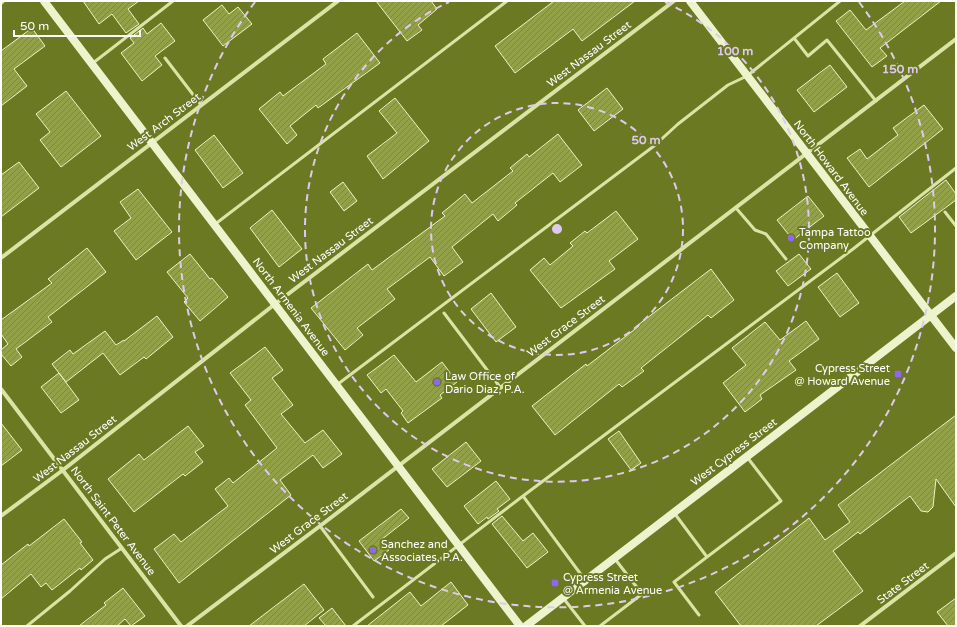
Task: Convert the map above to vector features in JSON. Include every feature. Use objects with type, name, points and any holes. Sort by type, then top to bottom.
[{"type":"main road","name":"North Armenia Avenue","points":[[44,1],[520,626]]},
{"type":"main road","name":"North Howard Avenue","points":[[690,1],[956,348]]},
{"type":"main road","name":"West Cypress Street","points":[[526,626],[956,296]]},
{"type":"street","name":"West Arch Street","points":[[1,258],[338,1]]},
{"type":"street","name":"West Nassau Street","points":[[1,516],[63,470],[275,304],[674,1]]},
{"type":"street","name":"West Grace Street","points":[[187,626],[320,526],[956,39]]},
{"type":"street","name":"North Saint Peter Avenue","points":[[1,389],[181,626]]},
{"type":"street","name":"State Street","points":[[860,626],[956,553]]},
{"type":"lane","points":[[92,64],[173,1]]},
{"type":"lane","points":[[214,225],[507,1]]},
{"type":"lane","points":[[337,386],[654,146],[678,124],[728,85],[747,76],[840,1]]},
{"type":"lane","points":[[794,38],[808,56],[827,40],[876,101]]},
{"type":"lane","points":[[165,58],[201,105]]},
{"type":"lane","points":[[353,626],[458,545],[869,236],[956,168]]},
{"type":"lane","points":[[736,208],[755,230],[766,234],[786,259]]},
{"type":"lane","points":[[945,212],[956,226]]},
{"type":"lane","points":[[444,313],[500,387]]},
{"type":"lane","points":[[699,615],[674,582],[780,501],[747,457]]},
{"type":"lane","points":[[523,496],[585,580]]},
{"type":"lane","points":[[674,513],[707,557]]},
{"type":"lane","points":[[320,526],[373,597]]},
{"type":"lane","points":[[27,626],[70,591],[105,559],[122,548]]},
{"type":"lane","points":[[600,626],[642,594],[614,558]]},
{"type":"lane","points":[[563,597],[585,626]]},
{"type":"building","points":[[83,1],[139,1],[128,9],[139,24],[126,33],[112,14],[99,24]]},
{"type":"building","points":[[376,1],[431,1],[437,9],[418,25],[422,30],[407,41]]},
{"type":"building","points":[[554,1],[635,1],[582,41],[573,29],[515,73],[495,46]]},
{"type":"building","points":[[905,1],[941,1],[880,48],[887,56],[872,67],[836,21],[850,10],[866,30]]},
{"type":"building","points":[[222,5],[229,14],[238,7],[252,24],[223,46],[203,20]]},
{"type":"building","points":[[161,23],[175,41],[155,56],[162,65],[142,81],[121,53],[134,43],[130,38],[143,28],[147,34]]},
{"type":"building","points":[[32,28],[45,46],[14,69],[27,86],[1,106],[1,51]]},
{"type":"building","points":[[357,33],[380,63],[318,108],[316,105],[290,126],[297,135],[287,144],[259,109],[280,92],[283,96],[326,64],[323,59]]},
{"type":"building","points":[[830,65],[847,87],[814,112],[797,90]]},
{"type":"building","points":[[607,88],[623,109],[594,131],[578,110]]},
{"type":"building","points":[[66,91],[101,136],[61,167],[40,140],[50,132],[36,114]]},
{"type":"building","points":[[395,98],[429,141],[383,179],[367,156],[397,133],[379,111]]},
{"type":"building","points":[[924,105],[943,129],[869,187],[847,158],[860,149],[867,159],[898,135],[893,128]]},
{"type":"building","points":[[558,134],[582,165],[560,182],[553,173],[515,203],[517,205],[498,221],[493,214],[452,247],[463,262],[444,276],[430,257],[387,289],[395,299],[357,328],[363,335],[345,350],[311,308],[368,264],[372,270],[445,216],[442,213],[465,194],[472,203],[513,171],[510,168],[527,154],[529,157]]},
{"type":"building","points":[[214,135],[243,173],[223,188],[195,150]]},
{"type":"building","points":[[19,162],[39,188],[1,217],[1,175]]},
{"type":"building","points":[[946,180],[956,194],[956,200],[911,233],[899,217]]},
{"type":"building","points":[[343,182],[357,201],[344,211],[330,192]]},
{"type":"building","points":[[138,189],[172,232],[136,260],[114,231],[131,218],[120,202]]},
{"type":"building","points":[[808,196],[824,216],[793,240],[777,220]]},
{"type":"building","points":[[272,210],[302,249],[279,267],[250,228]]},
{"type":"building","points":[[616,211],[638,239],[609,261],[615,269],[561,308],[530,270],[544,258],[550,265],[573,246],[570,243],[585,231],[587,233]]},
{"type":"building","points":[[87,248],[106,272],[48,317],[52,322],[16,349],[22,357],[11,366],[1,354],[1,350],[8,344],[1,334],[1,320],[52,283],[48,279]]},
{"type":"building","points":[[190,254],[210,279],[212,278],[228,297],[200,321],[184,302],[188,298],[167,272]]},
{"type":"building","points":[[799,254],[811,269],[788,286],[776,271]]},
{"type":"building","points":[[711,269],[734,300],[711,318],[708,315],[641,368],[644,371],[622,387],[619,384],[555,435],[532,406],[586,364],[587,366]]},
{"type":"building","points":[[837,273],[859,303],[840,317],[818,287]]},
{"type":"building","points":[[491,293],[516,327],[496,342],[471,309]]},
{"type":"building","points":[[157,316],[173,337],[146,359],[144,357],[120,375],[103,353],[66,382],[52,364],[70,350],[73,354],[105,331],[116,345],[124,341]]},
{"type":"building","points":[[806,321],[819,339],[789,361],[796,370],[760,395],[762,399],[745,412],[723,383],[746,365],[732,348],[765,322],[780,340]]},
{"type":"building","points":[[265,347],[283,370],[272,378],[293,405],[281,414],[305,443],[323,430],[342,454],[323,468],[313,455],[280,480],[291,495],[179,583],[154,549],[174,534],[181,542],[228,506],[215,489],[229,478],[233,483],[277,448],[245,405],[251,400],[230,373]]},
{"type":"building","points":[[394,355],[416,382],[442,362],[457,382],[440,395],[442,398],[408,423],[401,413],[403,411],[386,389],[381,393],[367,375]]},
{"type":"building","points":[[59,373],[79,400],[61,413],[41,387]]},
{"type":"building","points":[[956,415],[956,507],[936,479],[933,507],[928,512],[921,511],[910,496],[860,534],[858,532],[833,551],[863,591],[816,626],[741,626],[715,592],[809,518],[825,540],[850,522],[838,505]]},
{"type":"building","points":[[1,423],[22,450],[1,466]]},
{"type":"building","points":[[188,426],[204,446],[195,452],[203,462],[185,476],[183,474],[134,512],[108,479],[139,454],[144,460]]},
{"type":"building","points":[[619,431],[641,463],[631,470],[608,439]]},
{"type":"building","points":[[466,442],[481,461],[447,487],[432,469]]},
{"type":"building","points":[[496,481],[510,499],[497,509],[499,511],[488,519],[487,517],[478,524],[464,506]]},
{"type":"building","points":[[401,509],[409,518],[381,540],[389,550],[374,561],[359,541]]},
{"type":"building","points":[[502,516],[523,541],[533,533],[548,552],[527,568],[492,524]]},
{"type":"building","points":[[64,519],[82,542],[80,543],[93,560],[81,570],[80,568],[52,590],[46,583],[41,587],[31,574],[1,599],[1,565]]},
{"type":"building","points":[[451,582],[468,605],[441,626],[367,626],[410,592],[421,606]]},
{"type":"building","points":[[304,584],[324,610],[304,626],[249,626]]},
{"type":"building","points":[[123,588],[145,616],[131,626],[125,619],[117,626],[79,626],[106,605],[104,603]]},
{"type":"building","points":[[956,598],[956,626],[948,626],[937,612]]},
{"type":"building","points":[[332,608],[346,626],[326,626],[319,618]]},
{"type":"place","name":"Tampa Tattoo Company","points":[[791,238]]},
{"type":"place","name":"Cypress Street @ Howard Avenue","points":[[898,374]]},
{"type":"place","name":"Law Office of Dario Diaz, P.A.","points":[[437,382]]},
{"type":"place","name":"Sanchez and Associates, P.A.","points":[[373,550]]},
{"type":"place","name":"Cypress Street @ Armenia Avenue","points":[[555,583]]}]
